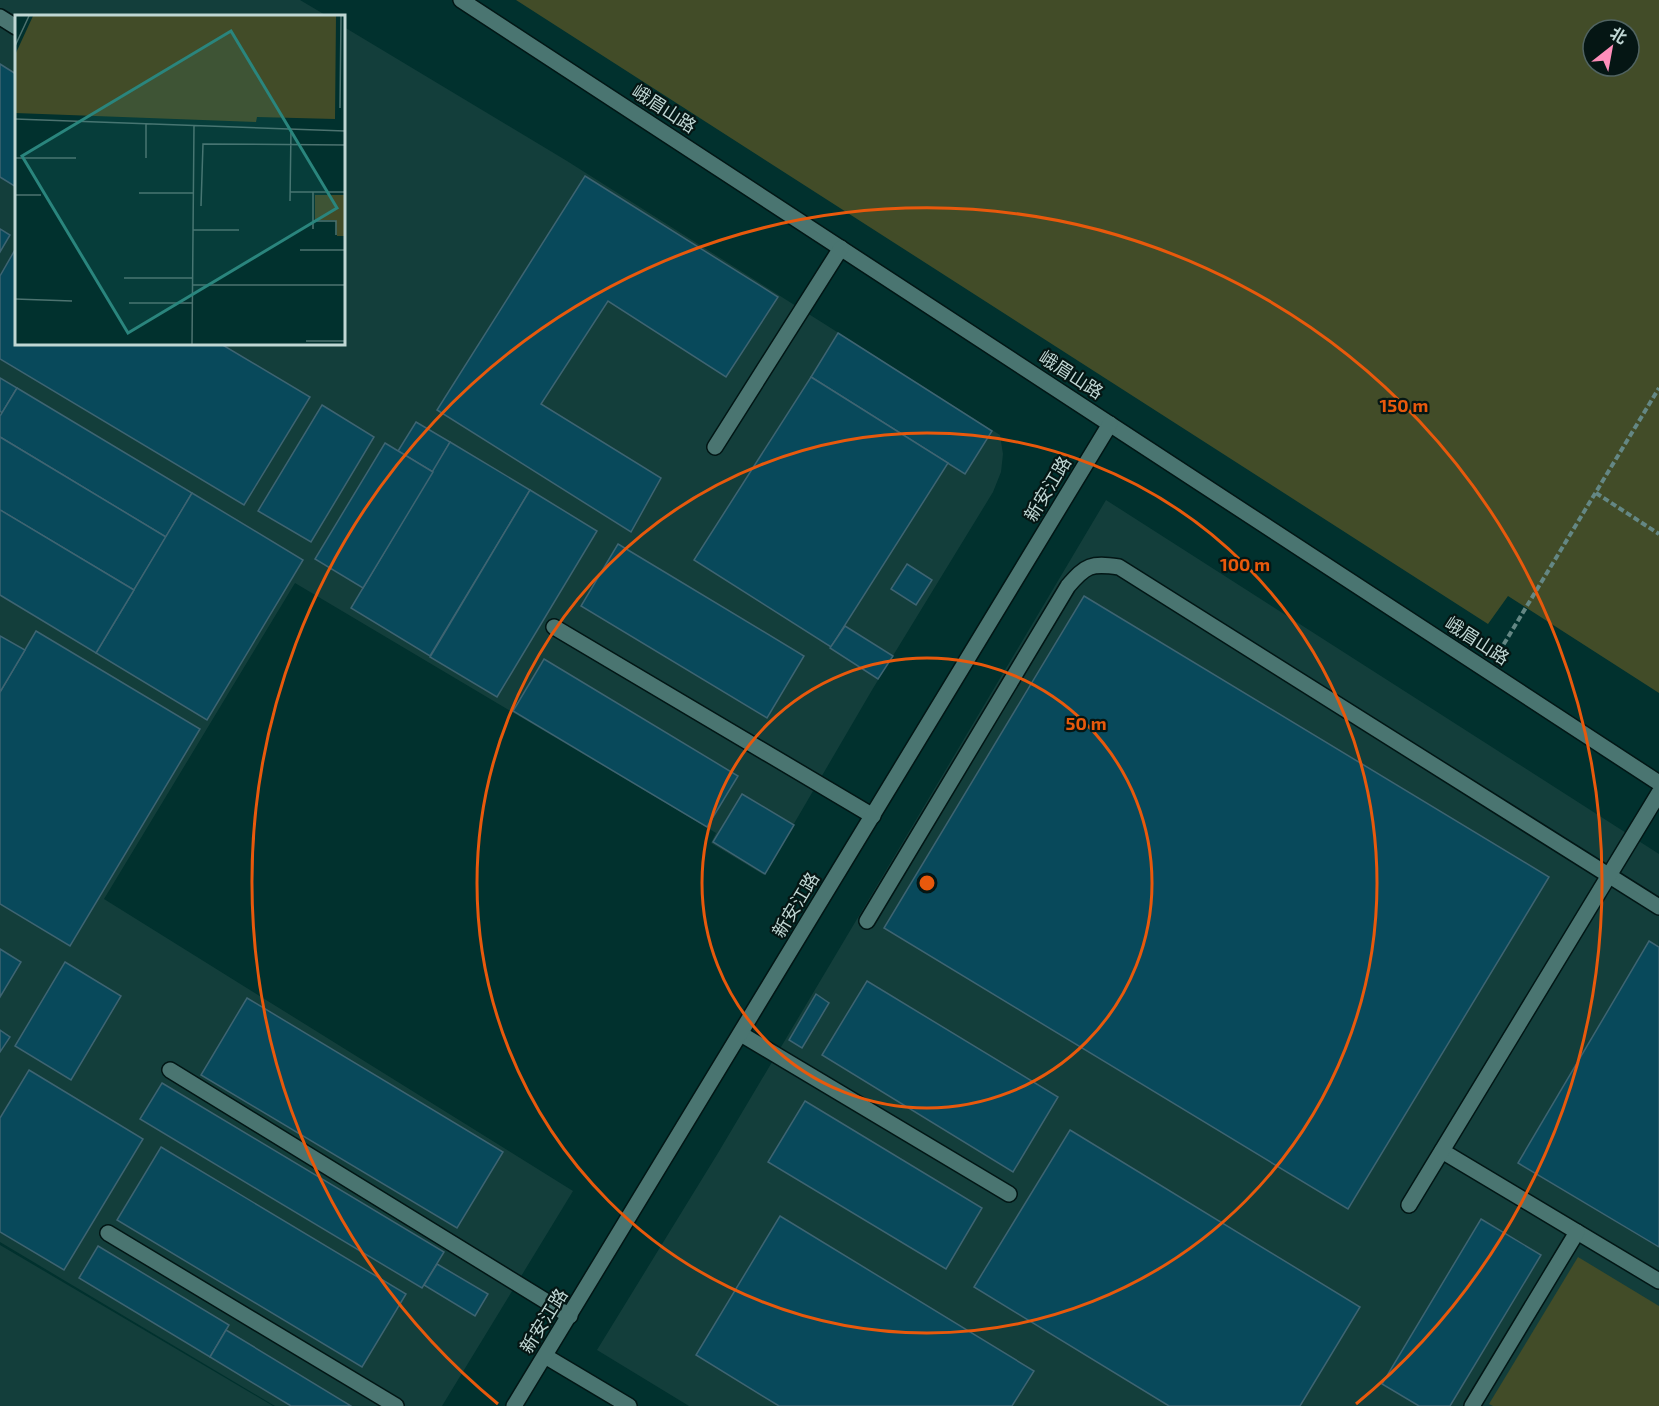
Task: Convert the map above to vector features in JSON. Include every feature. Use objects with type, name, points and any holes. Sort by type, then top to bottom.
[{"type":"street","name":"峨眉山路","points":[[460,0],[1659,783]]},
{"type":"street","points":[[0,17],[15,26]]},
{"type":"street","points":[[715,447],[841,248]]},
{"type":"street","name":"新安江路","points":[[514,1406],[1110,424]]},
{"type":"street","points":[[867,921],[1068,586],[1081,571],[1098,564],[1119,567],[1659,907]]},
{"type":"street","points":[[555,627],[873,816]]},
{"type":"street","points":[[1408,1205],[1659,793]]},
{"type":"street","points":[[741,1034],[1009,1194]]},
{"type":"street","points":[[170,1070],[570,1316]]},
{"type":"street","points":[[1442,1151],[1659,1281]]},
{"type":"street","points":[[1474,1405],[1577,1232]]},
{"type":"street","points":[[108,1233],[396,1406]]},
{"type":"street","points":[[545,1356],[629,1406]]},
{"type":"path","points":[[1488,671],[1659,388]]},
{"type":"path","points":[[1596,493],[1659,534]]},
{"type":"shaded area","points":[[0,0],[300,0],[325,15],[15,15],[15,345],[345,345],[345,28],[567,161],[1000,435],[1003,454],[1001,472],[993,492],[872,690],[764,875],[711,843],[716,833],[295,583],[104,899],[573,1191],[442,1406],[275,1406],[0,1242]]},
{"type":"shaded area","points":[[1106,500],[1659,854],[1659,1406],[689,1406],[597,1350],[718,1153]]},
{"type":"shaded area","points":[[0,1245],[273,1406],[0,1406]]},
{"type":"green space","points":[[516,0],[1659,0],[1659,693],[1508,596],[1488,624]]},
{"type":"green space","points":[[1578,1257],[1659,1306],[1659,1406],[1493,1406],[1489,1404]]},
{"type":"building","points":[[0,64],[15,73],[15,186],[0,177]]},
{"type":"building","points":[[585,176],[778,297],[726,377],[608,301],[541,404],[661,478],[631,532],[437,410]]},
{"type":"building","points":[[0,229],[10,235],[0,252]]},
{"type":"building","points":[[15,250],[15,345],[223,345],[310,397],[244,505],[0,359],[0,276]]},
{"type":"building","points":[[838,333],[992,431],[965,474],[811,377]]},
{"type":"building","points":[[811,377],[948,463],[831,647],[694,560]]},
{"type":"building","points":[[0,378],[17,388],[2,413],[0,411]]},
{"type":"building","points":[[17,388],[192,493],[166,537],[0,437],[0,416]]},
{"type":"building","points":[[322,405],[374,437],[311,542],[258,511]]},
{"type":"building","points":[[416,422],[450,442],[433,472],[398,451]]},
{"type":"building","points":[[0,437],[166,537],[134,590],[0,510]]},
{"type":"building","points":[[450,442],[530,490],[430,656],[351,608]]},
{"type":"building","points":[[385,443],[433,472],[363,588],[315,559]]},
{"type":"building","points":[[530,490],[597,531],[497,697],[430,657]]},
{"type":"building","points":[[192,493],[303,560],[207,720],[96,653]]},
{"type":"building","points":[[0,510],[134,590],[96,653],[0,595]]},
{"type":"building","points":[[618,544],[804,656],[767,718],[581,606]]},
{"type":"building","points":[[907,564],[932,580],[916,605],[891,589]]},
{"type":"building","points":[[1084,596],[1549,877],[1348,1209],[884,928]]},
{"type":"building","points":[[845,626],[893,656],[878,679],[830,648]]},
{"type":"building","points":[[36,631],[200,729],[70,946],[0,904],[0,692]]},
{"type":"building","points":[[0,636],[25,650],[0,692]]},
{"type":"building","points":[[544,659],[738,776],[707,827],[513,711]]},
{"type":"building","points":[[742,794],[794,825],[765,874],[713,842]]},
{"type":"building","points":[[1649,941],[1659,947],[1659,1247],[1518,1163]]},
{"type":"building","points":[[0,949],[21,962],[0,997]]},
{"type":"building","points":[[65,962],[121,996],[71,1080],[15,1046]]},
{"type":"building","points":[[867,981],[1058,1097],[1013,1172],[822,1055]]},
{"type":"building","points":[[816,994],[829,1003],[802,1048],[789,1040]]},
{"type":"building","points":[[247,998],[503,1152],[457,1228],[201,1075]]},
{"type":"building","points":[[0,1030],[10,1037],[0,1052]]},
{"type":"building","points":[[29,1070],[143,1139],[64,1270],[0,1232],[0,1118]]},
{"type":"building","points":[[162,1083],[444,1252],[422,1288],[140,1119]]},
{"type":"building","points":[[805,1101],[982,1208],[946,1269],[768,1162]]},
{"type":"building","points":[[1070,1130],[1360,1307],[1300,1406],[1169,1406],[974,1287]]},
{"type":"building","points":[[161,1147],[406,1294],[362,1367],[117,1220]]},
{"type":"building","points":[[780,1216],[1034,1371],[1012,1406],[779,1406],[696,1355]]},
{"type":"building","points":[[1481,1219],[1541,1255],[1450,1406],[1419,1406],[1382,1384]]},
{"type":"building","points":[[98,1246],[229,1325],[210,1357],[79,1278]]},
{"type":"building","points":[[437,1264],[488,1294],[475,1316],[424,1285]]},
{"type":"building","points":[[226,1330],[351,1406],[291,1406],[210,1357]]}]
